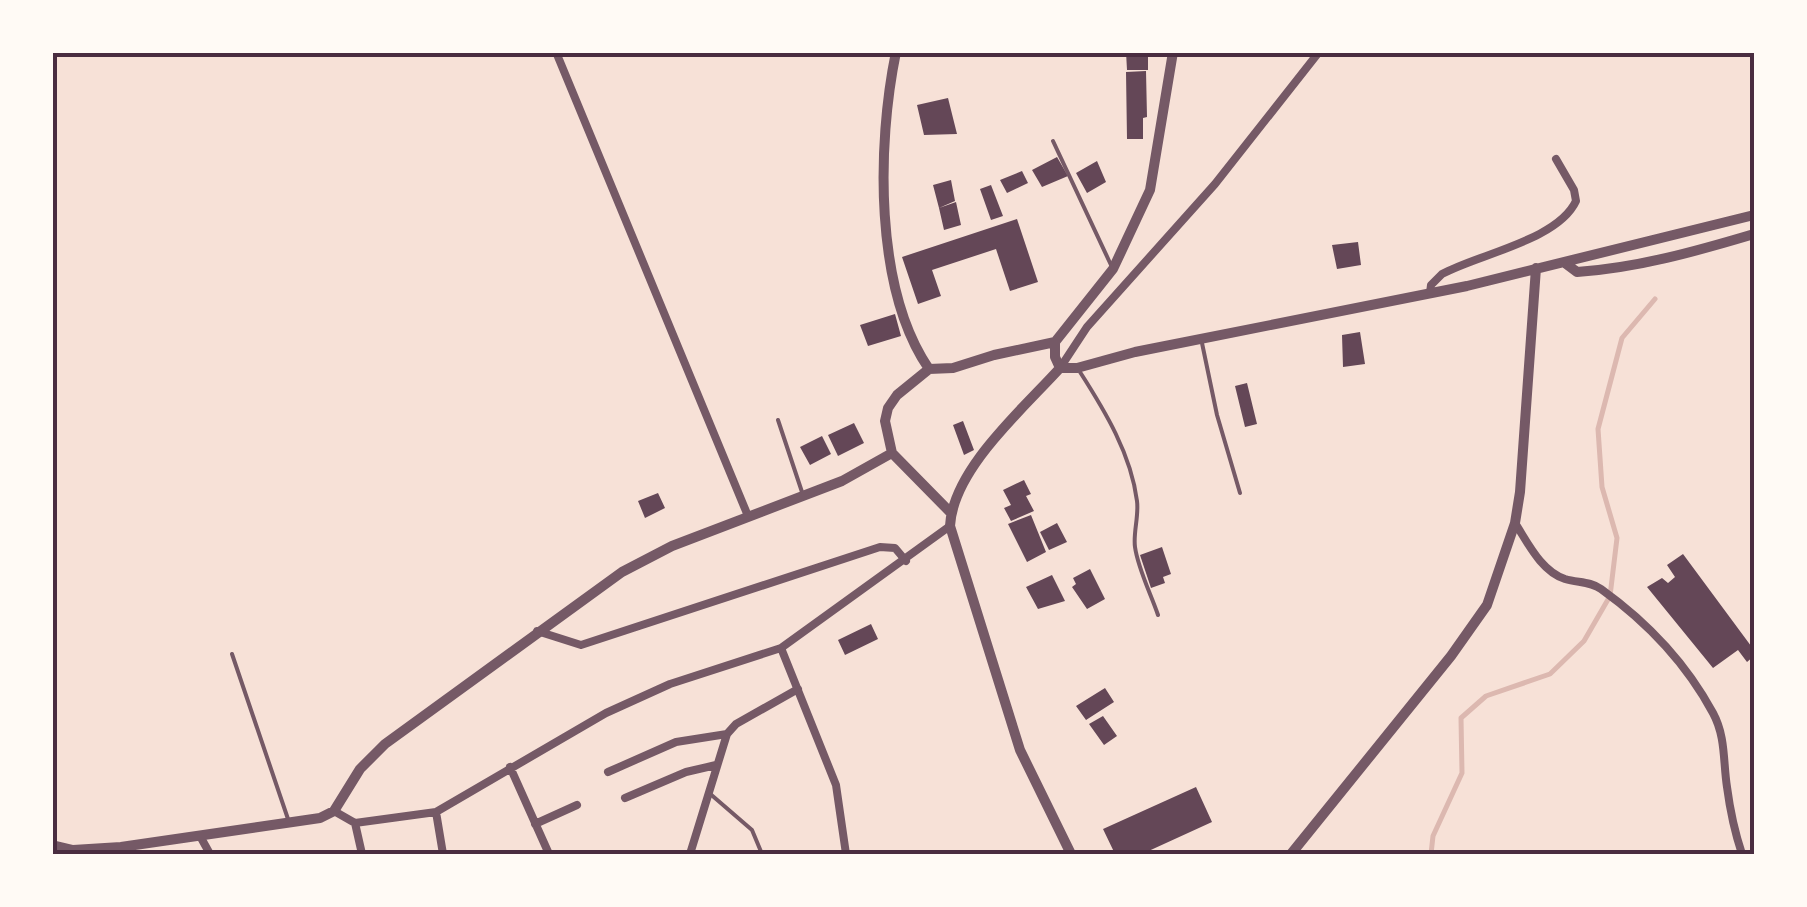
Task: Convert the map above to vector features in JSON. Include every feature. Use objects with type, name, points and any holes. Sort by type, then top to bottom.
[{"type":"street","points":[[556,52],[748,516]]},
{"type":"street","points":[[896,52],[882,149],[887,223],[892,269],[905,321],[915,349],[929,369]]},
{"type":"street","points":[[1060,368],[1054,358],[1055,342],[1113,269],[1150,190],[1174,52]]},
{"type":"street","points":[[1071,854],[1020,750],[950,526],[950,513],[984,451],[1060,368],[1087,327],[1214,184],[1319,52]]},
{"type":"street","points":[[1430,293],[1431,285],[1442,274],[1535,236],[1567,215],[1576,201],[1574,190],[1556,159]]},
{"type":"street","points":[[1060,368],[1077,368],[1201,338],[1430,293],[1754,216]]},
{"type":"street","points":[[1565,263],[1577,272],[1607,270],[1754,234]]},
{"type":"street","points":[[1291,854],[1452,656],[1487,605],[1515,524],[1520,492],[1536,268]]},
{"type":"street","points":[[950,513],[892,453],[886,421],[888,408],[897,395],[929,369],[953,368],[1055,342]]},
{"type":"street","points":[[56,849],[108,849],[320,818],[334,811],[360,769],[384,744],[622,572],[672,546],[842,481],[892,453]]},
{"type":"street","points":[[1515,524],[1548,569],[1565,579],[1598,586],[1663,641],[1680,662],[1720,730],[1730,805],[1742,854]]},
{"type":"street","points":[[334,811],[355,823],[436,812],[575,728],[670,684],[781,648],[950,526]]},
{"type":"street","points":[[537,631],[581,645],[880,546],[895,548],[906,561]]},
{"type":"street","points":[[781,648],[836,785],[846,854]]},
{"type":"street","points":[[690,854],[728,734],[736,724],[798,688]]},
{"type":"street","points":[[608,772],[676,742],[728,734]]},
{"type":"street","points":[[625,798],[686,772],[716,764]]},
{"type":"street","points":[[510,767],[548,854]]},
{"type":"street","points":[[535,824],[577,804]]},
{"type":"street","points":[[436,812],[444,854]]},
{"type":"street","points":[[355,823],[362,854]]},
{"type":"street","points":[[200,836],[210,854]]},
{"type":"lane","points":[[1053,141],[1113,269]]},
{"type":"lane","points":[[1201,338],[1216,415],[1240,492]]},
{"type":"lane","points":[[1077,368],[1105,410],[1121,447],[1137,498],[1134,546],[1158,614]]},
{"type":"lane","points":[[778,420],[803,495]]},
{"type":"lane","points":[[232,654],[290,823]]},
{"type":"lane","points":[[708,792],[752,830],[762,854]]},
{"type":"building","points":[[1126,52],[1148,52],[1148,70],[1127,70]]},
{"type":"building","points":[[1146,71],[1147,117],[1143,118],[1143,139],[1127,139],[1126,72]]},
{"type":"building","points":[[948,98],[957,134],[924,135],[917,105]]},
{"type":"building","points":[[1057,157],[1068,176],[1042,187],[1032,170]]},
{"type":"building","points":[[1097,161],[1106,182],[1087,193],[1076,173]]},
{"type":"building","points":[[1022,171],[1028,183],[1007,193],[1000,180]]},
{"type":"building","points":[[951,180],[955,201],[939,208],[933,185]]},
{"type":"building","points":[[991,185],[1003,216],[991,220],[980,189]]},
{"type":"building","points":[[956,202],[961,225],[944,230],[939,208]]},
{"type":"building","points":[[1017,219],[1038,282],[1010,291],[996,249],[932,270],[941,296],[918,304],[902,257]]},
{"type":"building","points":[[1358,242],[1361,265],[1337,269],[1332,245]]},
{"type":"building","points":[[895,314],[901,336],[868,346],[860,325]]},
{"type":"building","points":[[1360,332],[1365,364],[1343,367],[1342,335]]},
{"type":"building","points":[[1247,383],[1257,424],[1245,427],[1235,386]]},
{"type":"building","points":[[963,421],[974,450],[964,455],[953,425]]},
{"type":"building","points":[[854,423],[864,443],[838,456],[828,435]]},
{"type":"building","points":[[822,436],[831,454],[810,465],[800,447]]},
{"type":"building","points":[[1024,480],[1031,494],[1026,496],[1034,511],[1011,521],[1004,508],[1011,505],[1003,490]]},
{"type":"building","points":[[658,493],[665,508],[645,518],[638,501]]},
{"type":"building","points":[[1031,515],[1046,552],[1027,562],[1008,524]]},
{"type":"building","points":[[1057,523],[1067,542],[1049,550],[1040,532]]},
{"type":"building","points":[[1162,547],[1171,574],[1163,577],[1165,583],[1151,588],[1140,555]]},
{"type":"building","points":[[1683,554],[1754,650],[1754,656],[1747,662],[1738,650],[1713,668],[1647,587],[1662,578],[1668,583],[1675,577],[1667,565]]},
{"type":"building","points":[[1090,569],[1105,599],[1087,609],[1072,587],[1076,584],[1073,578]]},
{"type":"building","points":[[1052,575],[1065,601],[1038,609],[1026,587]]},
{"type":"building","points":[[871,624],[878,639],[845,655],[838,640]]},
{"type":"building","points":[[1105,688],[1114,702],[1086,720],[1076,706]]},
{"type":"building","points":[[1103,716],[1117,736],[1104,745],[1089,724]]},
{"type":"building","points":[[1196,787],[1212,822],[1142,854],[1115,854],[1103,829]]},
{"type":"waterway","points":[[1431,854],[1433,836],[1462,773],[1461,718],[1486,696],[1550,674],[1584,641],[1610,596],[1617,538],[1602,487],[1598,429],[1622,338],[1655,299]]}]
